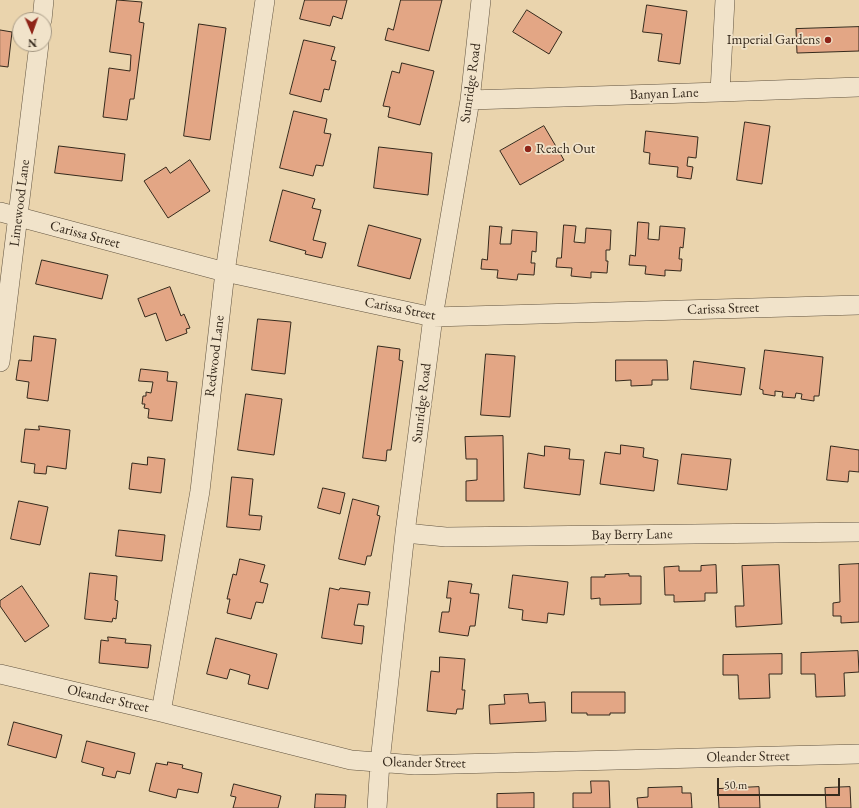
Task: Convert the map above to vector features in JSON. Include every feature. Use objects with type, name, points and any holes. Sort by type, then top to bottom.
[{"type":"street","points":[[43,12],[44,0]]},
{"type":"street","name":"Redwood Lane","points":[[161,712],[200,491],[225,272],[265,0]]},
{"type":"street","name":"Sunridge Road","points":[[377,808],[380,762],[405,533],[433,318],[470,100],[481,0]]},
{"type":"street","points":[[720,92],[725,0]]},
{"type":"street","name":"Limewood Lane","points":[[0,362],[38,52]]},
{"type":"street","name":"Banyan Lane","points":[[470,100],[859,87]]},
{"type":"street","name":"Carissa Street","points":[[0,212],[225,272],[433,318],[859,305]]},
{"type":"street","name":"Bay Berry Lane","points":[[405,533],[446,537],[859,532]]},
{"type":"street","name":"Oleander Street","points":[[0,674],[161,712],[351,760],[415,765],[859,754]]},
{"type":"building","points":[[117,0],[142,2],[139,22],[144,23],[134,99],[130,99],[127,120],[103,117],[109,68],[130,71],[131,55],[110,52]]},
{"type":"building","points":[[305,0],[347,0],[342,19],[333,16],[330,26],[300,19]]},
{"type":"building","points":[[401,0],[442,0],[429,51],[385,40],[388,28],[393,30]]},
{"type":"building","points":[[647,5],[687,11],[680,64],[658,61],[662,34],[643,32]]},
{"type":"building","points":[[527,10],[562,32],[549,54],[513,32]]},
{"type":"building","points":[[199,24],[226,28],[210,140],[184,136]]},
{"type":"building","name":"Imperial Gardens","points":[[859,27],[859,51],[797,53],[796,29]]},
{"type":"building","points":[[0,30],[12,32],[8,67],[0,66]]},
{"type":"building","points":[[304,40],[335,47],[331,60],[336,61],[329,90],[324,89],[321,102],[290,94]]},
{"type":"building","points":[[402,63],[434,71],[420,125],[388,117],[390,107],[383,106],[392,71],[399,73]]},
{"type":"building","points":[[294,111],[327,119],[324,133],[331,134],[323,166],[316,165],[313,176],[280,168]]},
{"type":"building","points":[[745,122],[770,126],[762,184],[737,180]]},
{"type":"building","points":[[544,126],[564,160],[520,185],[500,151]]},
{"type":"building","points":[[646,131],[698,137],[696,158],[688,157],[687,166],[693,167],[691,179],[677,177],[678,167],[649,164],[650,153],[644,152]]},
{"type":"building","points":[[59,146],[125,154],[122,181],[55,173]]},
{"type":"building","points":[[379,147],[432,153],[428,195],[374,188]]},
{"type":"building","points":[[190,160],[210,191],[168,218],[144,181],[166,167],[170,173]]},
{"type":"building","points":[[283,190],[315,199],[312,208],[321,210],[313,240],[326,243],[322,258],[305,254],[306,251],[270,241]]},
{"type":"building","points":[[638,222],[649,223],[648,239],[659,240],[660,226],[685,228],[683,248],[680,247],[679,259],[682,259],[681,271],[665,270],[665,276],[645,274],[646,266],[629,265],[630,255],[635,256]]},
{"type":"building","points":[[369,225],[421,239],[410,279],[358,266]]},
{"type":"building","points":[[564,225],[576,226],[574,242],[585,243],[586,228],[611,230],[610,250],[606,250],[606,261],[608,261],[607,273],[591,272],[591,278],[571,276],[572,268],[556,267],[557,258],[561,258]]},
{"type":"building","points":[[490,226],[502,227],[500,244],[511,244],[512,230],[537,232],[536,252],[532,251],[531,263],[535,263],[534,275],[518,274],[517,280],[497,278],[498,270],[481,269],[482,259],[487,260]]},
{"type":"building","points":[[42,260],[108,275],[102,299],[36,284]]},
{"type":"building","points":[[170,287],[181,316],[184,314],[190,328],[186,329],[187,333],[166,341],[156,313],[145,317],[138,299]]},
{"type":"building","points":[[258,319],[291,322],[285,374],[252,370]]},
{"type":"building","points":[[34,336],[56,339],[48,401],[27,398],[29,382],[16,380],[19,360],[31,361]]},
{"type":"building","points":[[378,346],[400,349],[399,360],[403,361],[391,450],[387,450],[386,461],[363,458]]},
{"type":"building","points":[[765,350],[823,357],[819,396],[814,396],[814,401],[801,399],[802,394],[796,393],[795,398],[782,397],[783,392],[775,391],[775,396],[763,394],[763,390],[760,389]]},
{"type":"building","points":[[486,354],[515,356],[510,417],[481,415]]},
{"type":"building","points":[[616,360],[667,360],[668,380],[652,380],[652,385],[631,386],[631,380],[616,381]]},
{"type":"building","points":[[694,361],[745,368],[741,395],[691,389]]},
{"type":"building","points":[[141,369],[168,372],[167,381],[177,382],[172,421],[148,418],[149,409],[144,408],[145,404],[142,404],[143,396],[146,396],[146,392],[151,393],[153,382],[139,381]]},
{"type":"building","points":[[246,394],[282,399],[274,455],[238,450]]},
{"type":"building","points":[[39,426],[70,430],[66,469],[47,466],[46,474],[34,473],[35,464],[21,462],[25,429],[39,430]]},
{"type":"building","points":[[503,436],[504,501],[466,501],[466,481],[477,480],[477,459],[466,459],[465,437]]},
{"type":"building","points":[[621,445],[644,448],[643,457],[658,460],[654,491],[600,484],[605,452],[620,454]]},
{"type":"building","points":[[545,446],[570,449],[569,459],[584,460],[580,495],[524,488],[528,453],[544,456]]},
{"type":"building","points":[[831,446],[859,450],[859,472],[849,471],[848,482],[827,480]]},
{"type":"building","points":[[682,454],[731,459],[727,490],[678,484]]},
{"type":"building","points":[[148,457],[165,459],[161,493],[129,489],[132,463],[147,465]]},
{"type":"building","points":[[232,477],[253,479],[249,515],[262,516],[260,530],[227,527]]},
{"type":"building","points":[[323,488],[345,493],[340,514],[318,508]]},
{"type":"building","points":[[353,499],[379,506],[377,515],[380,516],[371,556],[367,556],[365,565],[339,559]]},
{"type":"building","points":[[19,501],[48,507],[40,545],[11,539]]},
{"type":"building","points":[[119,530],[165,535],[162,561],[116,556]]},
{"type":"building","points":[[240,559],[265,565],[260,582],[268,584],[263,603],[256,602],[251,619],[227,613],[230,599],[227,599],[233,574],[236,575]]},
{"type":"building","points":[[859,564],[859,622],[841,623],[841,616],[833,616],[833,603],[840,602],[839,565]]},
{"type":"building","points":[[716,565],[717,593],[705,593],[705,601],[674,602],[674,595],[665,595],[664,567],[679,566],[679,571],[701,571],[701,566]]},
{"type":"building","points":[[779,565],[782,624],[736,627],[735,606],[744,606],[742,566]]},
{"type":"building","points":[[90,573],[117,576],[115,600],[118,601],[116,619],[113,618],[112,622],[85,619]]},
{"type":"building","points":[[629,574],[629,576],[641,576],[641,604],[600,605],[600,598],[591,599],[591,577]]},
{"type":"building","points":[[513,575],[568,582],[564,615],[548,613],[547,623],[522,620],[523,610],[509,608]]},
{"type":"building","points":[[449,581],[472,584],[470,593],[479,594],[475,626],[470,626],[468,636],[439,632],[442,612],[449,612],[451,598],[447,598]]},
{"type":"building","points":[[22,586],[49,626],[25,642],[0,606],[0,601]]},
{"type":"building","points":[[330,588],[370,592],[368,605],[358,604],[354,625],[364,626],[362,644],[322,638]]},
{"type":"building","points":[[108,637],[126,639],[125,643],[151,645],[148,668],[99,663],[101,640],[108,641]]},
{"type":"building","points":[[216,638],[277,654],[268,689],[248,684],[250,675],[230,669],[227,679],[207,674]]},
{"type":"building","points":[[858,651],[859,672],[844,673],[845,696],[816,697],[815,674],[801,674],[801,653]]},
{"type":"building","points":[[782,654],[782,674],[769,674],[770,698],[739,699],[738,675],[723,675],[723,655]]},
{"type":"building","points":[[440,657],[465,659],[462,690],[465,690],[463,709],[457,709],[456,714],[427,711],[431,671],[439,672]]},
{"type":"building","points":[[572,692],[625,692],[625,713],[610,713],[610,715],[587,715],[587,713],[572,713]]},
{"type":"building","points":[[528,694],[529,703],[545,702],[546,721],[490,724],[489,705],[505,704],[504,695]]},
{"type":"building","points":[[14,722],[62,735],[56,758],[8,745]]},
{"type":"building","points":[[87,741],[135,753],[130,774],[117,771],[115,778],[102,775],[104,768],[82,762]]},
{"type":"building","points":[[168,762],[183,765],[182,768],[202,773],[198,793],[178,789],[176,798],[149,791],[156,763],[167,765]]},
{"type":"building","points":[[591,781],[609,781],[610,808],[573,808],[573,793],[591,793]]},
{"type":"building","points":[[234,784],[281,796],[278,808],[233,808],[236,797],[231,796]]},
{"type":"building","points":[[682,787],[682,793],[691,793],[692,808],[638,808],[637,798],[648,797],[648,788]]},
{"type":"building","points":[[759,787],[760,808],[719,808],[718,789]]},
{"type":"building","points":[[850,787],[851,808],[826,808],[825,788]]},
{"type":"building","points":[[534,793],[534,808],[497,808],[497,794]]},
{"type":"building","points":[[316,794],[346,795],[345,808],[315,808]]},
{"type":"place","name":"Imperial Gardens","points":[[828,40]]},
{"type":"place","name":"Reach Out","points":[[528,149]]}]
